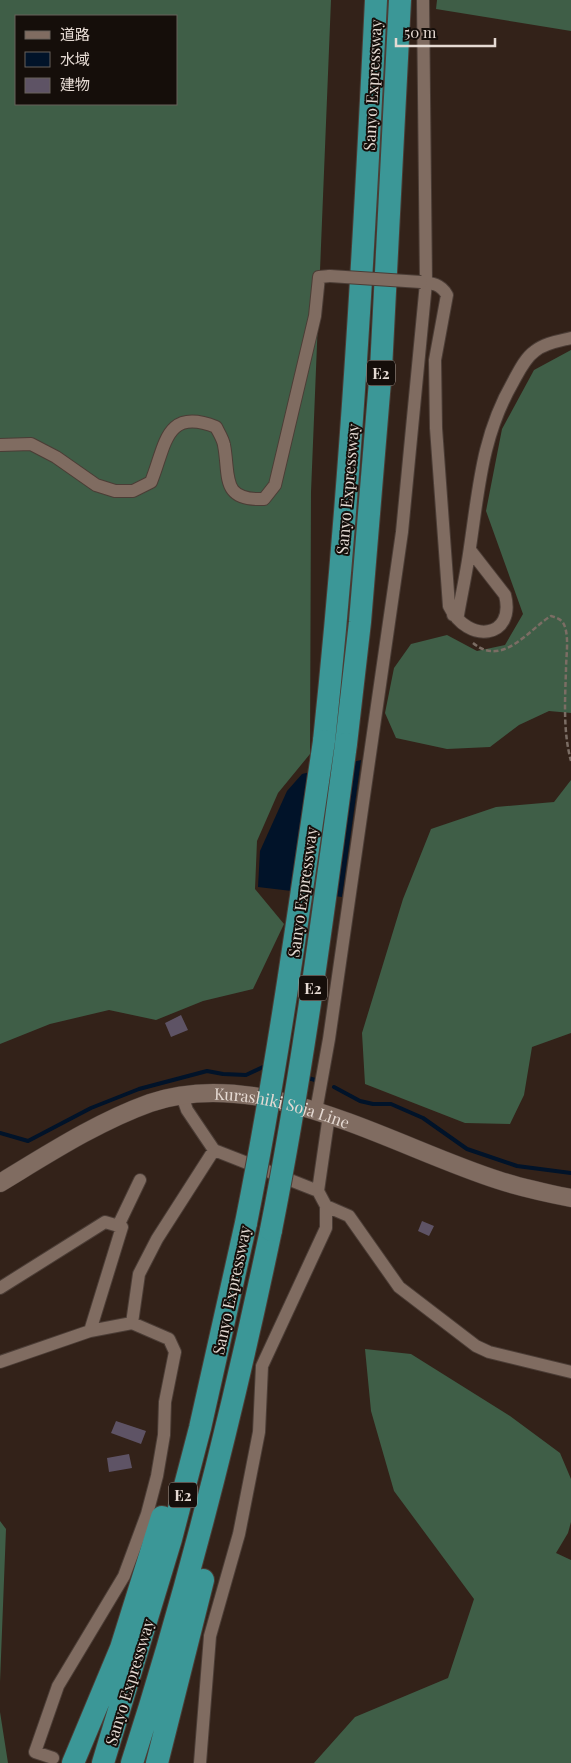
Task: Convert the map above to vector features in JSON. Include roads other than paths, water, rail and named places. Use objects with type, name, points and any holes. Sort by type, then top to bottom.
[{"type":"highway","name":"Sanyo Expressway","points":[[103,1763],[171,1539],[222,1330],[264,1134],[292,964],[324,741],[339,592],[356,377],[376,0]]},
{"type":"highway","name":"Sanyo Expressway","points":[[132,1763],[163,1667],[198,1547],[249,1338],[289,1140],[309,1013],[346,744],[360,622],[381,369],[400,0]]},
{"type":"highway","points":[[63,1760],[121,1648],[222,1330]]},
{"type":"highway","points":[[157,1763],[218,1520],[249,1338]]},
{"type":"main road","name":"Kurashiki Soja Line","points":[[0,1183],[75,1138],[151,1103],[182,1096],[233,1093],[252,1095],[322,1113],[497,1180],[571,1198]]},
{"type":"street","points":[[200,1763],[210,1636],[239,1534],[259,1432],[262,1366],[326,1228],[326,1206],[318,1191],[322,1113],[329,1039],[402,532],[423,282],[423,0]]},
{"type":"street","points":[[0,444],[32,444],[56,457],[96,485],[115,491],[134,491],[150,482],[171,429],[182,422],[200,421],[216,427],[224,444],[227,483],[237,493],[250,499],[264,499],[275,485],[315,316],[319,277],[330,276],[423,282],[443,288],[447,294],[435,360],[436,418],[449,606],[453,615],[462,625],[475,632],[484,633],[493,630],[505,615],[508,604],[505,595],[470,550]]},
{"type":"street","points":[[453,615],[458,615],[470,550],[478,480],[487,444],[501,403],[520,369],[535,351],[547,345],[571,338]]},
{"type":"street","points":[[182,1096],[187,1110],[214,1150],[318,1191]]},
{"type":"street","points":[[132,1323],[139,1274],[156,1239],[214,1150]]},
{"type":"street","points":[[118,1226],[140,1180]]},
{"type":"street","points":[[326,1206],[349,1216],[399,1286],[476,1346],[489,1352],[571,1372]]},
{"type":"street","points":[[0,1288],[105,1222],[122,1227],[90,1331]]},
{"type":"street","points":[[0,1362],[90,1331],[132,1323],[169,1339],[175,1352],[165,1402],[164,1435],[158,1476],[124,1576],[58,1686],[35,1752],[63,1760]]},
{"type":"water","points":[[361,760],[342,897],[258,887],[260,851],[287,791],[302,774]]},
{"type":"waterway","points":[[0,1133],[28,1141],[91,1108],[139,1089],[207,1071],[246,1075],[263,1067],[267,1068]]},
{"type":"waterway","points":[[305,1077],[315,1080]]},
{"type":"waterway","points":[[334,1087],[360,1101],[373,1104],[391,1104],[423,1118],[467,1149],[517,1166],[571,1173]]}]
